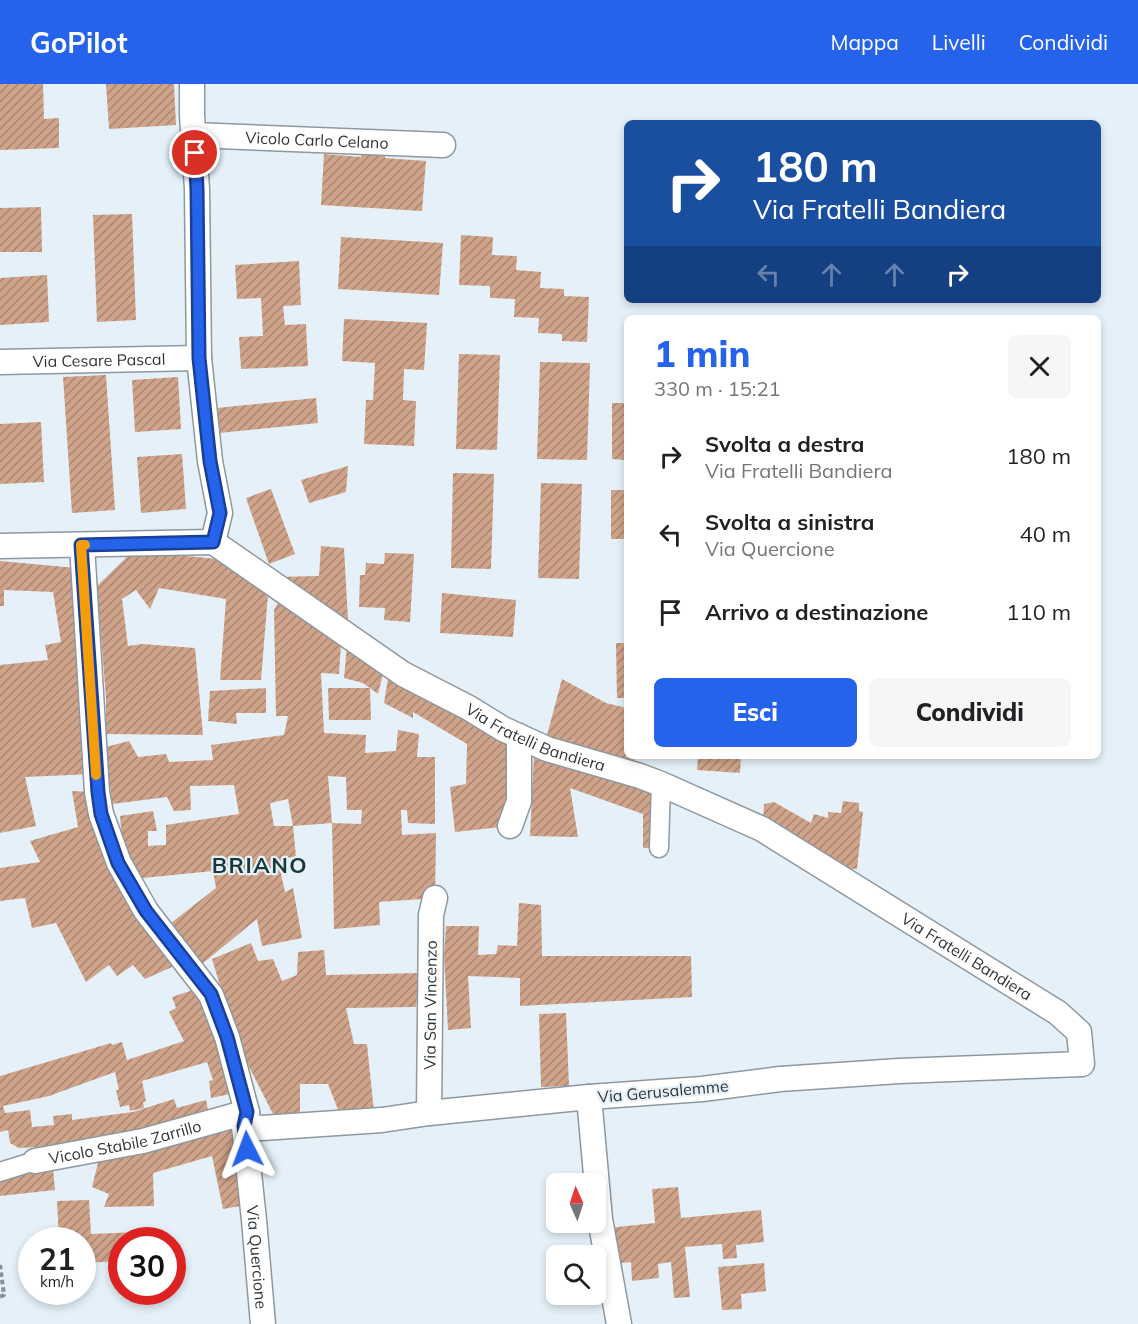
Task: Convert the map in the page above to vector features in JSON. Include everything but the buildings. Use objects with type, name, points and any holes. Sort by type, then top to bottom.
[{"type":"street","points":[[0,546],[213,542],[220,513],[210,461],[199,358],[197,189],[192,84]]},
{"type":"street","name":"Vicolo Carlo Celano","points":[[193,135],[443,145]]},
{"type":"street","name":"Via Cesare Pascal","points":[[0,362],[199,358]]},
{"type":"street","name":"Via Fratelli Bandiera","points":[[213,542],[403,674],[469,708],[503,729],[548,748],[661,784],[762,829],[1058,1013],[1079,1032],[1082,1064]]},
{"type":"street","name":"Via Quercione","points":[[81,545],[101,814],[118,863],[146,911],[211,994],[227,1037],[245,1119],[263,1324]]},
{"type":"street","points":[[510,826],[519,801],[519,736]]},
{"type":"street","points":[[659,848],[661,784]]},
{"type":"street","name":"Via San Vincenzo","points":[[429,1113],[431,915],[435,898]]},
{"type":"street","name":"Via Gerusalemme","points":[[245,1119],[262,1128],[284,1127],[382,1120],[429,1113],[589,1097],[702,1089],[780,1079],[899,1071],[1082,1064]]},
{"type":"street","points":[[589,1097],[600,1219],[619,1324]]},
{"type":"street","name":"Vicolo Stabile Zarrillo","points":[[36,1161],[245,1119]]},
{"type":"street","points":[[0,1172],[36,1161]]},
{"type":"path","points":[[0,1265],[4,1295],[0,1297]]},
{"type":"slow traffic","points":[[85,545],[81,545],[96,775]]},
{"type":"district","name":"BRIANO","points":[[260,865]]},
{"type":"route","points":[[195,153],[199,358],[210,461],[220,513],[213,542],[81,545],[101,814],[118,863],[146,911],[211,994],[227,1037],[247,1112],[244,1126],[247,1149]]}]
